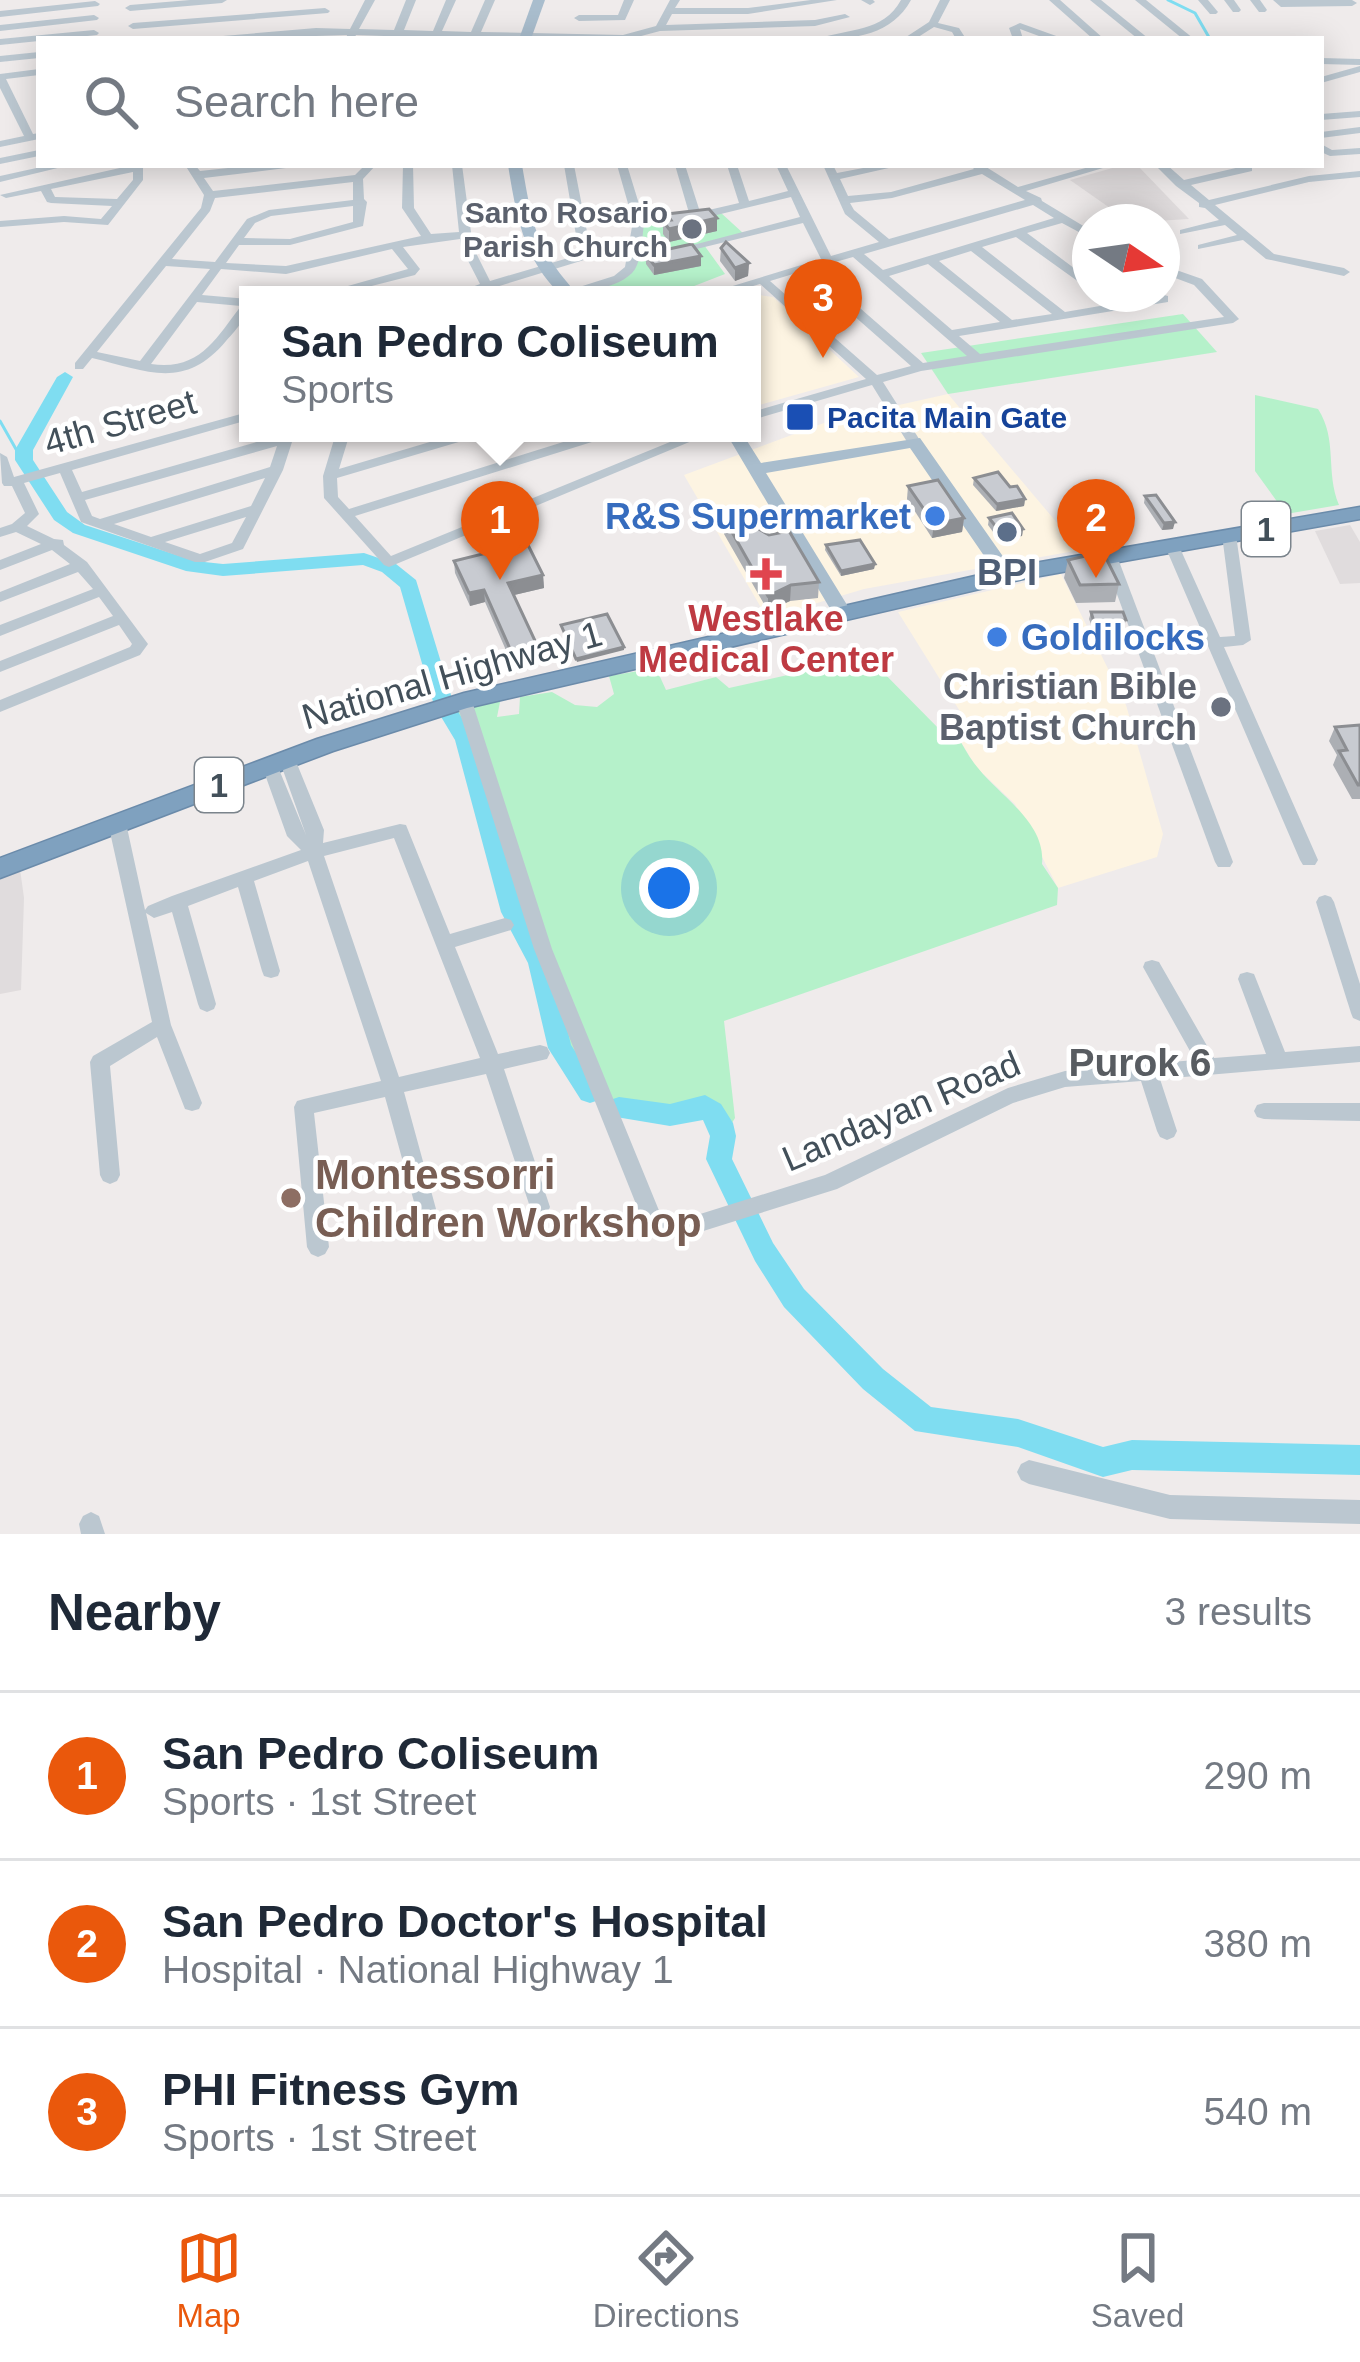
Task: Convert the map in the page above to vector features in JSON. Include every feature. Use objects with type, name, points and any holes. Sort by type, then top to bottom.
[{"type":"highway","name":"National Highway 1","points":[[0,868],[279,762],[452,705],[1007,575],[1360,513]]},
{"type":"main road","points":[[527,36],[539,0]]},
{"type":"main road","points":[[516,168],[529,245],[558,286]]},
{"type":"main road","points":[[740,442],[842,613]]},
{"type":"main road","points":[[757,469],[914,442],[1007,575]]},
{"type":"street","points":[[134,36],[130,4],[222,0]]},
{"type":"street","points":[[352,35],[370,0]]},
{"type":"street","points":[[398,33],[411,0]]},
{"type":"street","points":[[436,34],[451,0]]},
{"type":"street","points":[[474,36],[490,0]]},
{"type":"street","points":[[574,36],[585,0]]},
{"type":"street","points":[[579,18],[622,18],[629,0]]},
{"type":"street","points":[[860,36],[898,16],[906,0]]},
{"type":"street","points":[[913,36],[933,24],[945,0]]},
{"type":"street","points":[[1054,0],[1095,35],[1129,27]]},
{"type":"street","points":[[1095,0],[1140,36]]},
{"type":"street","points":[[1141,0],[1185,36]]},
{"type":"street","points":[[1203,0],[1213,12]]},
{"type":"street","points":[[1278,0],[1281,4],[1352,3],[1350,0]]},
{"type":"street","points":[[660,28],[673,6],[748,11],[827,1],[857,36]]},
{"type":"street","points":[[0,14],[94,2],[94,36]]},
{"type":"street","points":[[133,26],[328,5]]},
{"type":"street","points":[[316,31],[328,5]]},
{"type":"street","points":[[627,36],[660,28],[814,23],[845,17]]},
{"type":"street","points":[[0,28],[94,19]]},
{"type":"street","points":[[933,24],[956,30],[960,36]]},
{"type":"street","points":[[258,36],[316,31],[461,36]]},
{"type":"street","points":[[0,43],[36,40]]},
{"type":"street","points":[[0,59],[36,55]]},
{"type":"street","points":[[1324,61],[1360,65]]},
{"type":"street","points":[[1324,79],[1360,65]]},
{"type":"street","points":[[0,144],[35,137],[0,78],[36,73]]},
{"type":"street","points":[[1343,115],[1339,109],[1360,103]]},
{"type":"street","points":[[1324,117],[1360,113]]},
{"type":"street","points":[[1324,135],[1360,130]]},
{"type":"street","points":[[1324,149],[1330,153],[1360,151]]},
{"type":"street","points":[[0,161],[36,154]]},
{"type":"street","points":[[2,186],[56,168]]},
{"type":"street","points":[[2,186],[45,188],[130,168]]},
{"type":"street","points":[[0,224],[104,223],[138,180],[138,168]]},
{"type":"street","points":[[79,367],[206,208],[210,195],[194,170],[231,168]]},
{"type":"street","points":[[210,195],[358,178],[368,168]]},
{"type":"street","points":[[408,168],[408,208],[428,238]]},
{"type":"street","points":[[457,168],[471,261],[487,286]]},
{"type":"street","points":[[492,286],[574,262],[584,253],[569,168]]},
{"type":"street","points":[[592,286],[624,276],[636,258],[639,221],[623,168]]},
{"type":"street","points":[[681,168],[695,217]]},
{"type":"street","points":[[733,168],[745,205]]},
{"type":"street","points":[[782,168],[828,262]]},
{"type":"street","points":[[864,168],[830,171],[849,212],[887,243]]},
{"type":"street","points":[[844,200],[892,195],[976,168]]},
{"type":"street","points":[[981,168],[1072,223]]},
{"type":"street","points":[[1019,190],[1097,168]]},
{"type":"street","points":[[1163,168],[1261,251]]},
{"type":"street","points":[[1180,184],[1247,168]]},
{"type":"street","points":[[1297,168],[1310,179]]},
{"type":"street","points":[[1203,205],[1310,179],[1360,174]]},
{"type":"street","points":[[237,241],[290,242],[359,224],[358,178]]},
{"type":"street","points":[[2,186],[19,221]]},
{"type":"street","points":[[45,188],[51,200],[122,203]]},
{"type":"street","points":[[639,221],[695,217],[791,194]]},
{"type":"street","points":[[738,286],[1037,200]]},
{"type":"street","points":[[144,365],[251,221],[269,213],[362,202]]},
{"type":"street","points":[[880,275],[1065,218]]},
{"type":"street","points":[[636,258],[804,219]]},
{"type":"street","points":[[1184,232],[1224,222]]},
{"type":"street","points":[[1020,234],[1072,273]]},
{"type":"street","points":[[162,262],[286,270],[428,238],[465,235]]},
{"type":"street","points":[[1202,247],[1243,237]]},
{"type":"street","points":[[357,286],[414,269],[395,245]]},
{"type":"street","points":[[975,248],[1063,316]]},
{"type":"street","points":[[1240,256],[1261,251],[1303,258],[1343,272]]},
{"type":"street","points":[[856,253],[978,359]]},
{"type":"street","points":[[931,260],[1007,322]]},
{"type":"street","points":[[806,268],[920,367]]},
{"type":"street","points":[[761,413],[920,367],[1233,319],[1198,282],[1180,276]]},
{"type":"street","points":[[762,280],[875,380],[914,442]]},
{"type":"street","points":[[761,293],[781,296]]},
{"type":"street","points":[[194,298],[239,303]]},
{"type":"street","points":[[950,334],[1092,312]]},
{"type":"street","points":[[1174,312],[1186,326]]},
{"type":"street","points":[[89,354],[177,371],[203,363],[239,316]]},
{"type":"street","name":"4th Street","points":[[13,485],[239,419]]},
{"type":"street","points":[[76,498],[272,442]]},
{"type":"street","points":[[64,472],[86,519],[200,559],[238,546],[285,442]]},
{"type":"street","points":[[340,442],[330,476],[331,498],[389,562],[682,442]]},
{"type":"street","points":[[330,476],[444,442]]},
{"type":"street","points":[[345,515],[577,442]]},
{"type":"street","points":[[0,458],[32,514],[8,530]]},
{"type":"street","points":[[97,524],[276,470]]},
{"type":"street","points":[[149,542],[258,508]]},
{"type":"street","points":[[0,706],[135,651],[140,644],[82,565],[58,543],[8,530]]},
{"type":"street","points":[[1215,644],[1243,640],[1228,535]]},
{"type":"street","points":[[0,565],[58,543]]},
{"type":"street","points":[[1172,546],[1310,860]]},
{"type":"street","points":[[1110,556],[1224,862]]},
{"type":"street","points":[[0,597],[82,565]]},
{"type":"street","points":[[0,631],[101,591]]},
{"type":"street","points":[[0,667],[122,619]]},
{"type":"street","name":"Landayan Road","points":[[452,705],[652,1219],[665,1228],[681,1229],[830,1183],[1008,1096],[1065,1079],[1360,1054]]},
{"type":"street","points":[[279,762],[296,836],[314,852],[392,1086],[426,1209]]},
{"type":"street","points":[[117,824],[162,1025],[192,1103]]},
{"type":"street","points":[[154,910],[314,852],[400,830],[493,1066],[540,1207]]},
{"type":"street","points":[[244,877],[271,971]]},
{"type":"street","points":[[178,901],[207,1004]]},
{"type":"street","points":[[1325,902],[1360,1013]]},
{"type":"street","points":[[445,943],[505,926]]},
{"type":"street","points":[[1152,968],[1208,1066]]},
{"type":"street","points":[[1247,979],[1278,1060]]},
{"type":"street","points":[[110,1175],[100,1062],[162,1025]]},
{"type":"street","points":[[317,1247],[304,1107],[540,1053]]},
{"type":"street","points":[[1148,1071],[1167,1131]]},
{"type":"street","points":[[1264,1111],[1360,1112]]},
{"type":"street","points":[[1029,1472],[1170,1507],[1360,1512]]},
{"type":"shaded area","points":[[1112,168],[1140,168],[1175,204],[1104,204],[1070,180]]},
{"type":"shaded area","points":[[761,295],[773,297],[859,377],[761,404]]},
{"type":"shaded area","points":[[948,394],[1080,550],[864,589],[767,618],[684,475],[832,420]]},
{"type":"shaded area","points":[[1350,525],[1360,542],[1360,583],[1340,584],[1315,531]]},
{"type":"shaded area","points":[[1061,574],[1126,705],[1163,834],[1157,857],[1058,888],[1015,804],[977,768],[956,734],[964,732],[960,724],[966,721],[898,612]]},
{"type":"shaded area","points":[[20,869],[24,898],[21,990],[0,994],[0,876]]},
{"type":"green space","points":[[720,212],[744,234],[704,245],[725,274],[694,286],[592,286],[626,276],[643,222]]},
{"type":"green space","points":[[1183,314],[1217,352],[948,394],[921,353]]},
{"type":"green space","points":[[1255,395],[1318,409],[1328,432],[1339,505],[1286,514],[1255,471]]},
{"type":"green space","points":[[868,657],[947,737],[956,734],[975,764],[1030,823],[1042,864],[1058,888],[1057,905],[724,1021],[735,1118],[725,1134],[718,1116],[705,1106],[670,1115],[619,1108],[590,1092],[560,1048],[540,962],[517,905],[483,790],[476,743],[457,712],[501,697],[497,717],[519,714],[520,697],[552,692],[575,705],[597,707],[614,694],[609,676],[656,668],[666,690],[716,677],[729,688]]},
{"type":"building","points":[[709,209],[717,218],[669,229],[663,221],[671,220],[667,214]]},
{"type":"building","points":[[726,242],[749,263],[735,268],[721,248]]},
{"type":"building","points":[[692,244],[701,256],[654,265],[646,254]]},
{"type":"building","points":[[998,472],[1025,499],[997,504],[974,478]]},
{"type":"building","points":[[938,480],[964,518],[934,524],[908,486]]},
{"type":"building","points":[[1156,495],[1175,522],[1164,523],[1145,496]]},
{"type":"building","points":[[1012,513],[1023,529],[1001,533],[989,518]]},
{"type":"building","points":[[736,516],[769,535],[789,531],[819,582],[791,585],[768,596],[724,518]]},
{"type":"building","points":[[1113,516],[1126,532],[1102,537],[1090,521]]},
{"type":"building","points":[[860,540],[875,564],[841,571],[826,545]]},
{"type":"building","points":[[527,543],[543,575],[508,583],[537,645],[511,651],[484,590],[469,593],[454,561]]},
{"type":"building","points":[[1103,552],[1119,584],[1080,585],[1068,560]]},
{"type":"building","points":[[1091,612],[1123,612],[1126,620],[1094,622]]},
{"type":"building","points":[[607,614],[624,647],[576,659],[561,625]]},
{"type":"building","points":[[1360,725],[1358,785],[1339,751],[1347,750],[1335,727]]},
{"type":"waterway","points":[[1168,0],[1195,13],[1208,36]]},
{"type":"waterway","points":[[65,377],[24,450],[24,460],[60,516],[79,529],[193,567],[223,570],[364,559],[389,568],[409,584],[444,705],[465,740],[512,912],[540,962],[560,1048],[590,1092]]},
{"type":"waterway","points":[[0,421],[25,465]]},
{"type":"waterway","points":[[619,1108],[670,1115],[705,1106],[712,1112],[722,1130],[719,1159],[764,1252],[794,1298],[873,1379],[925,1421],[1018,1433],[1103,1462],[1132,1455],[1360,1460]]},
{"type":"place","name":"Santo Rosario Parish Church","points":[[692,229]]},
{"type":"place","name":"PHI Fitness Gym","points":[[823,358]]},
{"type":"place","name":"Pacita Main Gate","points":[[800,417]]},
{"type":"place","name":"R&S Supermarket","points":[[935,516]]},
{"type":"place","name":"BPI","points":[[1007,532]]},
{"type":"place","name":"Westlake Medical Center","points":[[766,574]]},
{"type":"place","name":"San Pedro Doctor's Hospital","points":[[1096,578]]},
{"type":"place","name":"San Pedro Coliseum","points":[[500,580]]},
{"type":"place","name":"Goldilocks","points":[[997,637]]},
{"type":"place","name":"Christian Bible Baptist Church","points":[[1221,707]]},
{"type":"place","name":"Montessorri Children Workshop","points":[[291,1198]]},
{"type":"district","name":"Purok 6","points":[[1140,1062]]}]
